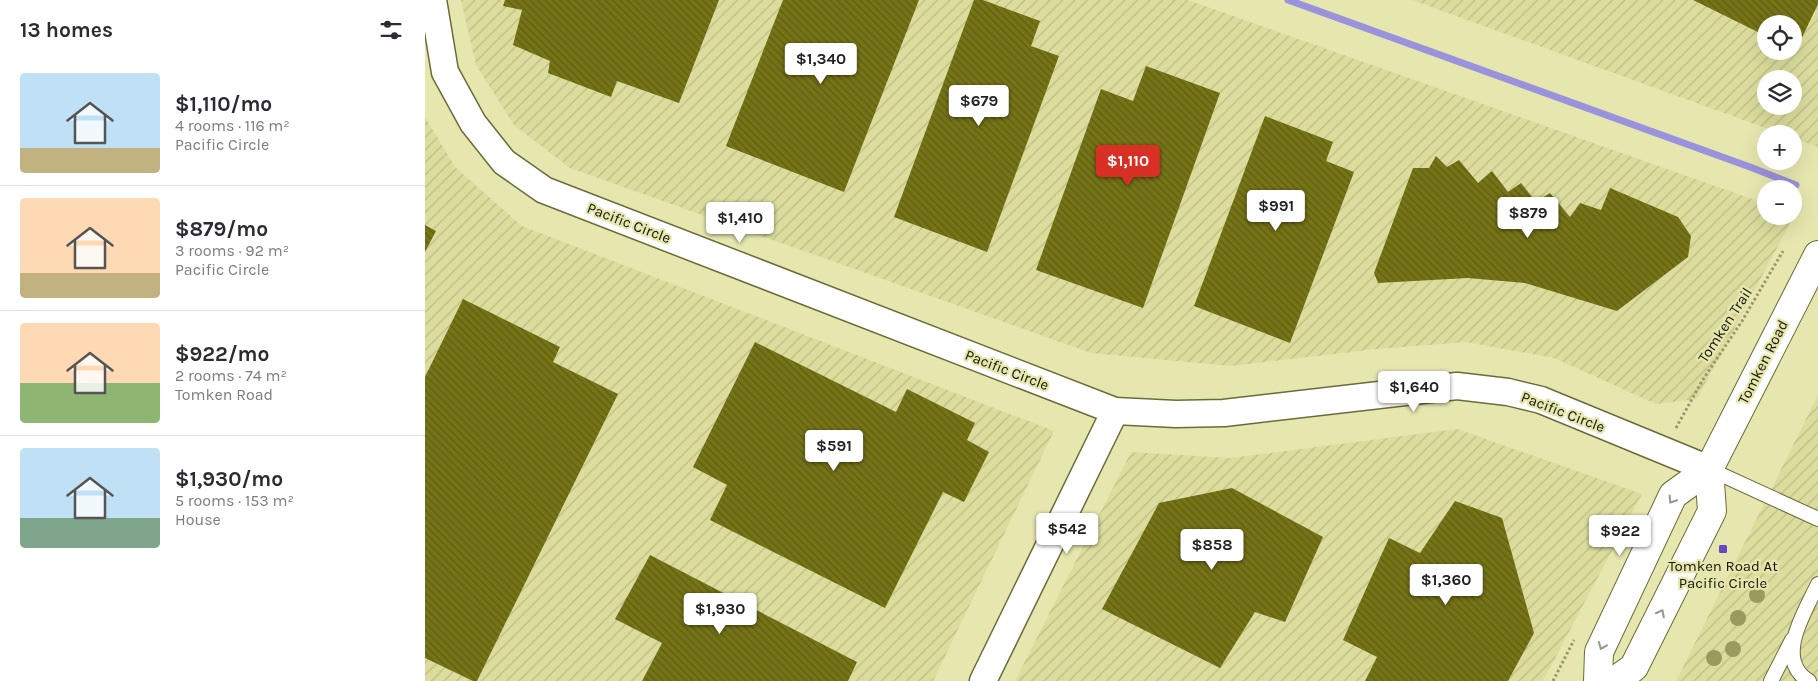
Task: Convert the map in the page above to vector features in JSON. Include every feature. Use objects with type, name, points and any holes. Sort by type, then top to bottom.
[{"type":"main road","name":"Tomken Road","points":[[1598,681],[1599,652],[1673,495],[1709,469],[1818,255]]},
{"type":"main road","points":[[1615,681],[1634,667],[1712,511],[1709,469]]},
{"type":"street","name":"Pacific Circle","points":[[433,0],[445,72],[473,123],[504,162],[544,190],[1115,411],[1176,414],[1224,413],[1457,386],[1508,392],[1541,400],[1709,469]]},
{"type":"street","points":[[983,681],[1115,411]]},
{"type":"lane","points":[[1709,469],[1818,518]]},
{"type":"lane","points":[[1771,681],[1818,584]]},
{"type":"lane","points":[[1793,637],[1793,656],[1797,669],[1809,681]]},
{"type":"path","name":"Tomken Trail","points":[[1686,410],[1783,251]]},
{"type":"shaded area","points":[[461,0],[1188,0],[1757,201],[1757,225],[1789,225],[1697,399],[1656,404],[1554,358],[1466,342],[1377,349],[1231,366],[1091,353],[570,168],[514,125],[476,65]]},
{"type":"shaded area","points":[[1412,0],[1818,0],[1818,147],[1802,141],[1802,125],[1757,125]]},
{"type":"shaded area","points":[[425,117],[455,167],[522,226],[1054,431],[933,681],[425,681]]},
{"type":"shaded area","points":[[1818,395],[1818,681],[1676,681]]},
{"type":"shaded area","points":[[1457,429],[1642,494],[1543,681],[1015,681],[1131,452],[1230,458]]},
{"type":"building","points":[[505,0],[719,0],[679,103],[617,81],[611,97],[548,73],[550,61],[513,45],[522,10],[503,6]]},
{"type":"building","points":[[783,0],[919,0],[844,192],[726,146]]},
{"type":"building","points":[[974,0],[983,0],[1040,21],[1031,46],[1059,56],[987,252],[894,217]]},
{"type":"building","points":[[1693,0],[1818,0],[1818,4],[1802,37],[1802,15],[1757,15],[1757,32]]},
{"type":"building","points":[[1146,66],[1220,93],[1143,308],[1036,270],[1101,89],[1133,101]]},
{"type":"building","points":[[1265,116],[1333,142],[1326,161],[1354,172],[1290,343],[1194,306]]},
{"type":"building","points":[[1436,156],[1447,167],[1459,160],[1478,183],[1492,171],[1508,192],[1521,183],[1536,202],[1550,193],[1570,217],[1580,203],[1601,210],[1610,188],[1678,217],[1691,236],[1688,257],[1617,311],[1525,283],[1468,278],[1378,283],[1374,273],[1413,168],[1429,168]]},
{"type":"building","points":[[425,225],[436,231],[425,252]]},
{"type":"building","points":[[463,299],[560,347],[553,362],[618,394],[477,681],[473,681],[425,658],[425,377]]},
{"type":"building","points":[[755,342],[896,412],[907,389],[975,423],[967,440],[989,452],[964,502],[943,492],[885,608],[710,520],[727,485],[693,467]]},
{"type":"building","points":[[1232,488],[1323,537],[1285,622],[1255,612],[1220,668],[1102,609],[1159,503]]},
{"type":"building","points":[[1455,501],[1502,518],[1534,633],[1508,681],[1365,681],[1377,657],[1343,640],[1389,538],[1420,553]]},
{"type":"building","points":[[650,555],[857,662],[848,681],[642,681],[662,643],[615,619]]},
{"type":"waterway","points":[[1288,0],[1783,180]]},
{"type":"place","name":"Tomken Road At Pacific Circle","points":[[1723,549]]}]
